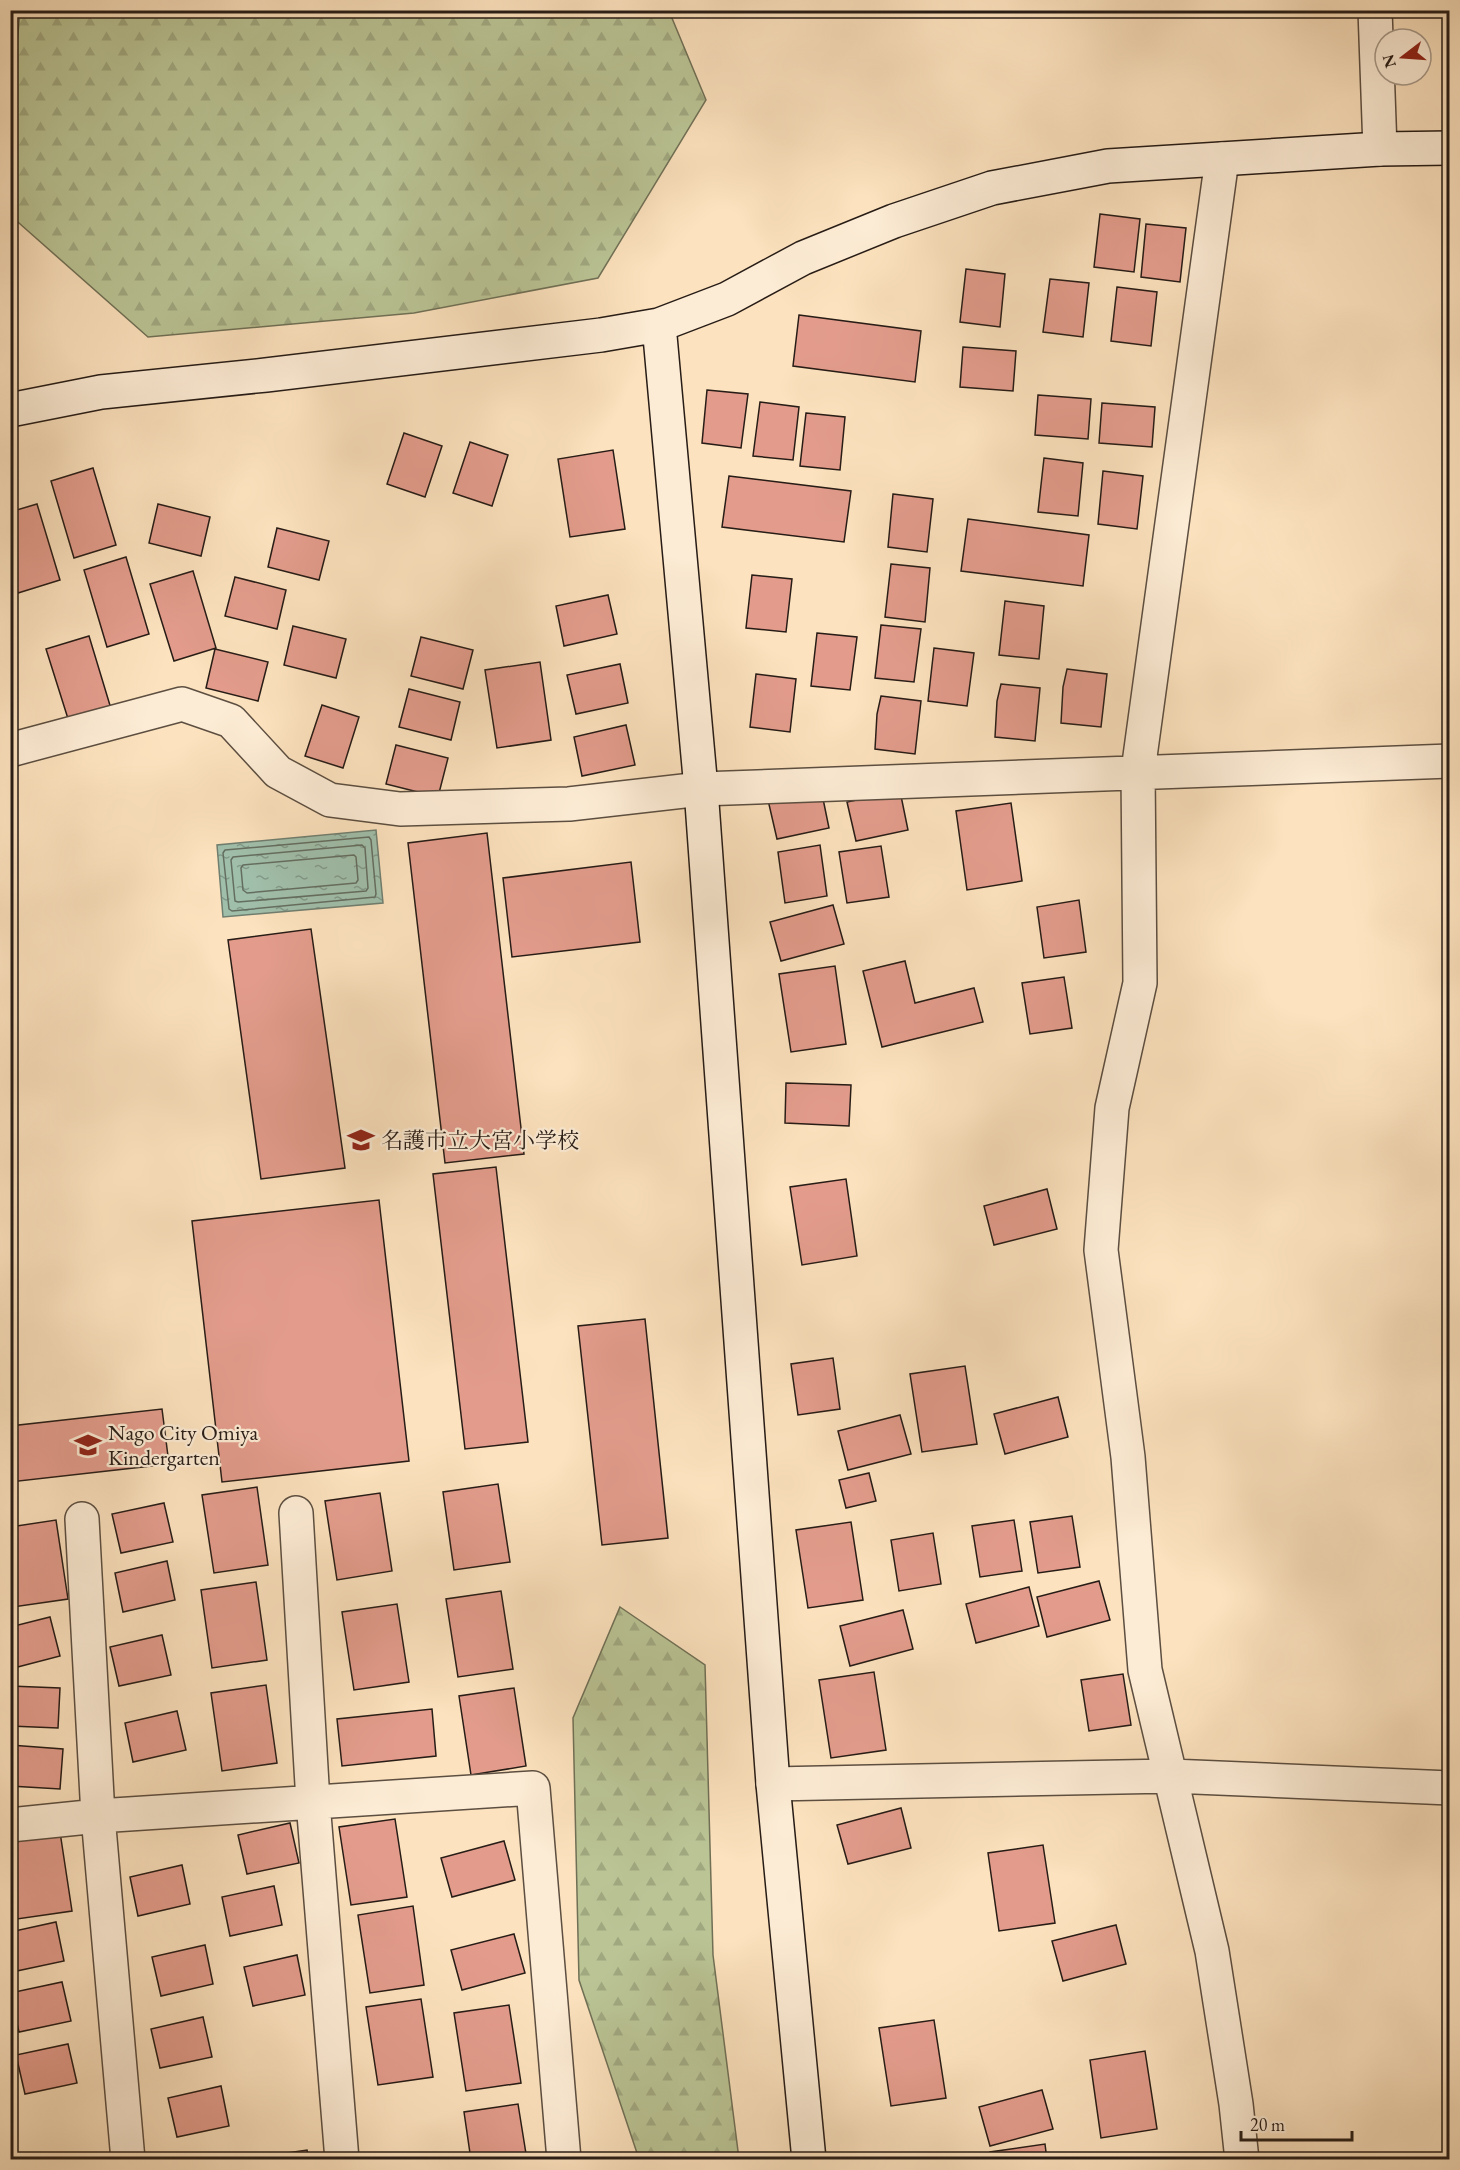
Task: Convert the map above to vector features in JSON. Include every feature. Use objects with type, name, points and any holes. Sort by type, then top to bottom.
[{"type":"street","points":[[1374,10],[1380,149]]},
{"type":"street","points":[[10,410],[101,392],[589,337],[659,326],[727,298],[803,258],[894,221],[992,188],[1108,166],[1380,149],[1449,148]]},
{"type":"street","points":[[1222,159],[1138,771],[1140,983],[1112,1108],[1101,1250],[1128,1457],[1145,1670],[1212,1951],[1236,2104],[1242,2160]]},
{"type":"street","points":[[659,326],[701,789],[772,1784],[808,2160]]},
{"type":"street","points":[[10,750],[182,704],[231,721],[278,772],[330,800],[412,809],[569,804],[701,789],[1449,760]]},
{"type":"street","points":[[296,1513],[313,1802],[342,2160]]},
{"type":"street","points":[[82,1519],[98,1816],[128,2160]]},
{"type":"street","points":[[772,1784],[1171,1776],[1449,1788]]},
{"type":"street","points":[[10,1825],[98,1816],[532,1788],[564,2160]]},
{"type":"green space","points":[[20,11],[669,11],[706,100],[598,278],[414,313],[148,337],[11,216],[10,88],[13,88]]},
{"type":"green space","points":[[620,1607],[705,1665],[713,1955],[739,2159],[639,2159],[579,1980],[573,1718]]},
{"type":"water","points":[[376,830],[383,903],[223,917],[217,845]]},
{"type":"building","points":[[1100,214],[1140,219],[1134,272],[1094,267]]},
{"type":"building","points":[[1146,224],[1186,228],[1180,282],[1141,277]]},
{"type":"building","points":[[966,269],[1005,274],[1000,327],[960,322]]},
{"type":"building","points":[[1050,279],[1089,283],[1083,337],[1043,332]]},
{"type":"building","points":[[1117,287],[1157,292],[1151,346],[1111,341]]},
{"type":"building","points":[[799,315],[921,331],[915,382],[793,366]]},
{"type":"building","points":[[963,347],[1016,351],[1013,391],[960,387]]},
{"type":"building","points":[[707,390],[748,394],[741,448],[702,443]]},
{"type":"building","points":[[1038,395],[1091,399],[1088,439],[1035,435]]},
{"type":"building","points":[[760,402],[799,407],[793,460],[753,456]]},
{"type":"building","points":[[1102,403],[1155,407],[1152,447],[1099,443]]},
{"type":"building","points":[[806,413],[845,417],[840,470],[800,466]]},
{"type":"building","points":[[404,433],[442,446],[425,497],[387,484]]},
{"type":"building","points":[[470,442],[508,455],[492,506],[453,493]]},
{"type":"building","points":[[613,450],[625,529],[570,537],[558,459]]},
{"type":"building","points":[[1044,458],[1083,463],[1078,516],[1038,512]]},
{"type":"building","points":[[93,468],[116,545],[74,558],[51,481]]},
{"type":"building","points":[[1103,471],[1143,476],[1137,529],[1098,524]]},
{"type":"building","points":[[729,476],[851,491],[844,542],[722,527]]},
{"type":"building","points":[[893,494],[933,499],[927,552],[888,547]]},
{"type":"building","points":[[37,504],[60,580],[18,593],[10,570],[10,512]]},
{"type":"building","points":[[158,504],[210,517],[201,556],[149,543]]},
{"type":"building","points":[[968,519],[1089,535],[1083,586],[961,571]]},
{"type":"building","points":[[277,528],[329,541],[319,580],[268,567]]},
{"type":"building","points":[[126,557],[149,634],[107,647],[84,570]]},
{"type":"building","points":[[891,564],[930,568],[925,622],[885,617]]},
{"type":"building","points":[[193,571],[216,648],[174,661],[150,584]]},
{"type":"building","points":[[752,575],[792,579],[786,632],[746,628]]},
{"type":"building","points":[[235,577],[286,590],[277,629],[225,616]]},
{"type":"building","points":[[608,595],[617,634],[564,646],[556,606]]},
{"type":"building","points":[[1005,601],[1044,606],[1039,659],[999,655]]},
{"type":"building","points":[[881,625],[921,629],[914,682],[875,678]]},
{"type":"building","points":[[293,626],[346,639],[336,678],[284,665]]},
{"type":"building","points":[[817,633],[857,637],[850,690],[811,686]]},
{"type":"building","points":[[89,636],[112,712],[70,725],[46,649]]},
{"type":"building","points":[[421,637],[473,650],[463,689],[411,676]]},
{"type":"building","points":[[934,648],[974,653],[967,706],[928,701]]},
{"type":"building","points":[[215,649],[268,662],[258,701],[206,688]]},
{"type":"building","points":[[540,662],[551,740],[497,748],[485,670]]},
{"type":"building","points":[[620,664],[628,703],[576,714],[567,675]]},
{"type":"building","points":[[1067,669],[1107,674],[1101,727],[1061,723],[1063,687]]},
{"type":"building","points":[[756,674],[796,679],[790,732],[750,727]]},
{"type":"building","points":[[1001,684],[1040,688],[1035,741],[995,737],[997,701]]},
{"type":"building","points":[[409,689],[460,702],[451,740],[399,727]]},
{"type":"building","points":[[881,696],[921,701],[915,754],[875,749],[877,714]]},
{"type":"building","points":[[322,705],[359,717],[343,768],[305,756]]},
{"type":"building","points":[[626,725],[635,765],[582,776],[574,737]]},
{"type":"building","points":[[396,745],[448,758],[438,797],[386,784]]},
{"type":"building","points":[[821,789],[829,828],[777,839],[768,800]]},
{"type":"building","points":[[900,791],[908,830],[856,841],[847,802]]},
{"type":"building","points":[[1011,803],[1022,881],[967,890],[956,811]]},
{"type":"building","points":[[487,833],[524,1154],[445,1163],[408,843]]},
{"type":"building","points":[[820,845],[827,896],[785,903],[778,852]]},
{"type":"building","points":[[881,846],[889,897],[847,903],[839,852]]},
{"type":"building","points":[[631,862],[640,942],[512,957],[503,878]]},
{"type":"building","points":[[1079,900],[1086,952],[1044,958],[1037,907]]},
{"type":"building","points":[[833,905],[844,944],[781,961],[770,922]]},
{"type":"building","points":[[311,929],[345,1168],[261,1179],[228,940]]},
{"type":"building","points":[[905,961],[915,1003],[974,988],[983,1022],[882,1047],[863,971]]},
{"type":"building","points":[[835,966],[846,1044],[791,1052],[779,974]]},
{"type":"building","points":[[1064,977],[1072,1028],[1030,1034],[1022,983]]},
{"type":"building","points":[[786,1083],[851,1085],[849,1126],[785,1123]]},
{"type":"building","points":[[496,1167],[528,1442],[465,1449],[433,1174]]},
{"type":"building","points":[[846,1179],[857,1256],[802,1265],[790,1187]]},
{"type":"building","points":[[1047,1189],[1057,1229],[994,1245],[984,1206]]},
{"type":"building","points":[[379,1200],[409,1461],[222,1482],[192,1221]]},
{"type":"building","points":[[645,1319],[668,1538],[602,1545],[578,1326]]},
{"type":"building","points":[[833,1358],[840,1409],[798,1415],[791,1364]]},
{"type":"building","points":[[965,1366],[977,1444],[922,1452],[910,1374]]},
{"type":"building","points":[[1058,1397],[1068,1437],[1005,1454],[994,1414]]},
{"type":"building","name":"Nago City Omiya Kindergarten","points":[[162,1409],[169,1464],[10,1482],[10,1426]]},
{"type":"building","points":[[900,1415],[911,1454],[848,1470],[838,1431]]},
{"type":"building","points":[[869,1473],[876,1501],[846,1508],[839,1480]]},
{"type":"building","points":[[498,1484],[510,1562],[454,1570],[443,1492]]},
{"type":"building","points":[[257,1487],[268,1565],[214,1573],[202,1495]]},
{"type":"building","points":[[380,1493],[392,1571],[337,1580],[325,1501]]},
{"type":"building","points":[[164,1503],[173,1542],[121,1553],[112,1514]]},
{"type":"building","points":[[1072,1516],[1080,1567],[1038,1573],[1030,1522]]},
{"type":"building","points":[[56,1520],[68,1599],[13,1607],[10,1591],[10,1527]]},
{"type":"building","points":[[1014,1520],[1022,1571],[980,1577],[972,1526]]},
{"type":"building","points":[[851,1522],[863,1600],[808,1608],[796,1530]]},
{"type":"building","points":[[933,1533],[941,1584],[899,1591],[891,1540]]},
{"type":"building","points":[[167,1561],[175,1600],[123,1612],[115,1573]]},
{"type":"building","points":[[1099,1581],[1110,1620],[1047,1637],[1037,1597]]},
{"type":"building","points":[[256,1582],[267,1660],[212,1668],[201,1590]]},
{"type":"building","points":[[1029,1587],[1039,1626],[976,1643],[966,1604]]},
{"type":"building","points":[[501,1591],[513,1669],[458,1677],[446,1599]]},
{"type":"building","points":[[397,1604],[409,1682],[354,1690],[342,1612]]},
{"type":"building","points":[[903,1610],[913,1649],[850,1666],[840,1626]]},
{"type":"building","points":[[50,1617],[60,1656],[10,1669],[10,1627]]},
{"type":"building","points":[[162,1635],[171,1675],[119,1686],[110,1647]]},
{"type":"building","points":[[874,1672],[886,1750],[831,1758],[819,1680]]},
{"type":"building","points":[[1123,1674],[1131,1725],[1089,1731],[1081,1680]]},
{"type":"building","points":[[266,1685],[277,1763],[222,1771],[211,1693]]},
{"type":"building","points":[[10,1686],[60,1688],[58,1728],[10,1726]]},
{"type":"building","points":[[514,1688],[526,1766],[471,1775],[459,1696]]},
{"type":"building","points":[[432,1709],[436,1756],[342,1766],[337,1719]]},
{"type":"building","points":[[177,1711],[186,1750],[133,1762],[125,1723]]},
{"type":"building","points":[[10,1745],[63,1749],[60,1789],[10,1786]]},
{"type":"building","points":[[901,1808],[911,1848],[848,1864],[837,1825]]},
{"type":"building","points":[[395,1819],[407,1897],[351,1905],[339,1827]]},
{"type":"building","points":[[290,1823],[299,1863],[247,1874],[238,1835]]},
{"type":"building","points":[[60,1832],[72,1911],[17,1919],[10,1877],[10,1840]]},
{"type":"building","points":[[504,1841],[515,1880],[452,1897],[441,1858]]},
{"type":"building","points":[[1043,1845],[1055,1923],[999,1931],[988,1853]]},
{"type":"building","points":[[182,1865],[190,1904],[138,1916],[130,1877]]},
{"type":"building","points":[[274,1886],[282,1925],[230,1936],[222,1897]]},
{"type":"building","points":[[413,1906],[424,1985],[370,1993],[358,1915]]},
{"type":"building","points":[[56,1922],[64,1961],[12,1972],[10,1932]]},
{"type":"building","points":[[1116,1925],[1126,1964],[1063,1981],[1052,1941]]},
{"type":"building","points":[[514,1934],[525,1973],[462,1990],[451,1950]]},
{"type":"building","points":[[205,1945],[213,1984],[161,1996],[152,1957]]},
{"type":"building","points":[[297,1955],[305,1995],[253,2006],[244,1967]]},
{"type":"building","points":[[62,1982],[71,2021],[19,2032],[10,1993]]},
{"type":"building","points":[[421,1999],[433,2077],[378,2085],[366,2007]]},
{"type":"building","points":[[509,2005],[521,2083],[466,2091],[454,2013]]},
{"type":"building","points":[[203,2017],[212,2057],[160,2068],[151,2029]]},
{"type":"building","points":[[934,2020],[946,2098],[891,2106],[879,2028]]},
{"type":"building","points":[[68,2044],[77,2083],[25,2094],[16,2055]]},
{"type":"building","points":[[1145,2051],[1157,2129],[1101,2138],[1090,2060]]},
{"type":"building","points":[[221,2086],[229,2126],[177,2137],[168,2098]]},
{"type":"building","points":[[1042,2090],[1053,2129],[990,2146],[979,2107]]},
{"type":"building","points":[[518,2104],[527,2160],[471,2160],[464,2112]]},
{"type":"building","points":[[1045,2144],[1047,2160],[991,2160],[990,2152]]},
{"type":"building","points":[[307,2150],[309,2160],[253,2160],[253,2158]]},
{"type":"place","name":"名護市立大宮小学校","points":[[361,1140]]},
{"type":"place","name":"Nago City Omiya Kindergarten","points":[[88,1445]]}]
